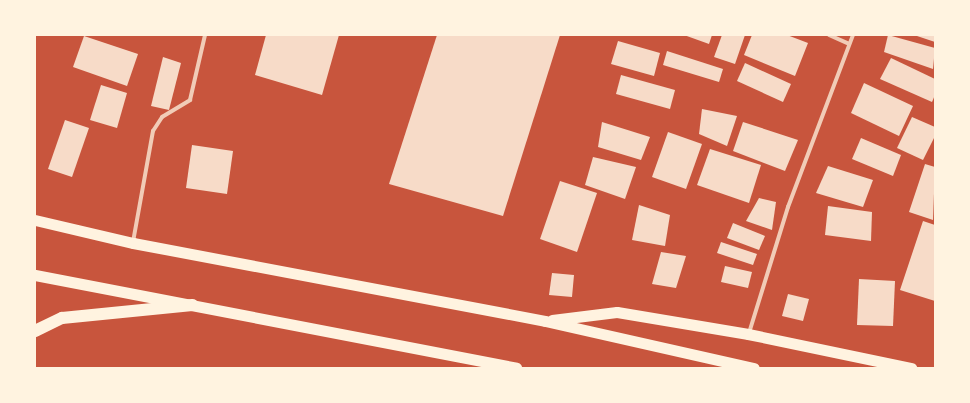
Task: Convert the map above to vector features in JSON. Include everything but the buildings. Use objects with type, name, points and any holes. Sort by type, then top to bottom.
[{"type":"highway","points":[[35,220],[133,243],[545,321],[727,365],[754,368]]},
{"type":"highway","points":[[35,276],[516,368]]},
{"type":"highway","points":[[35,331],[62,318],[192,305]]},
{"type":"highway","points":[[545,321],[618,312],[748,334],[911,368]]},
{"type":"street","points":[[133,243],[153,131],[162,117],[190,100],[205,35]]},
{"type":"street","points":[[829,35],[849,44]]},
{"type":"street","points":[[748,334],[788,207],[853,35]]}]
